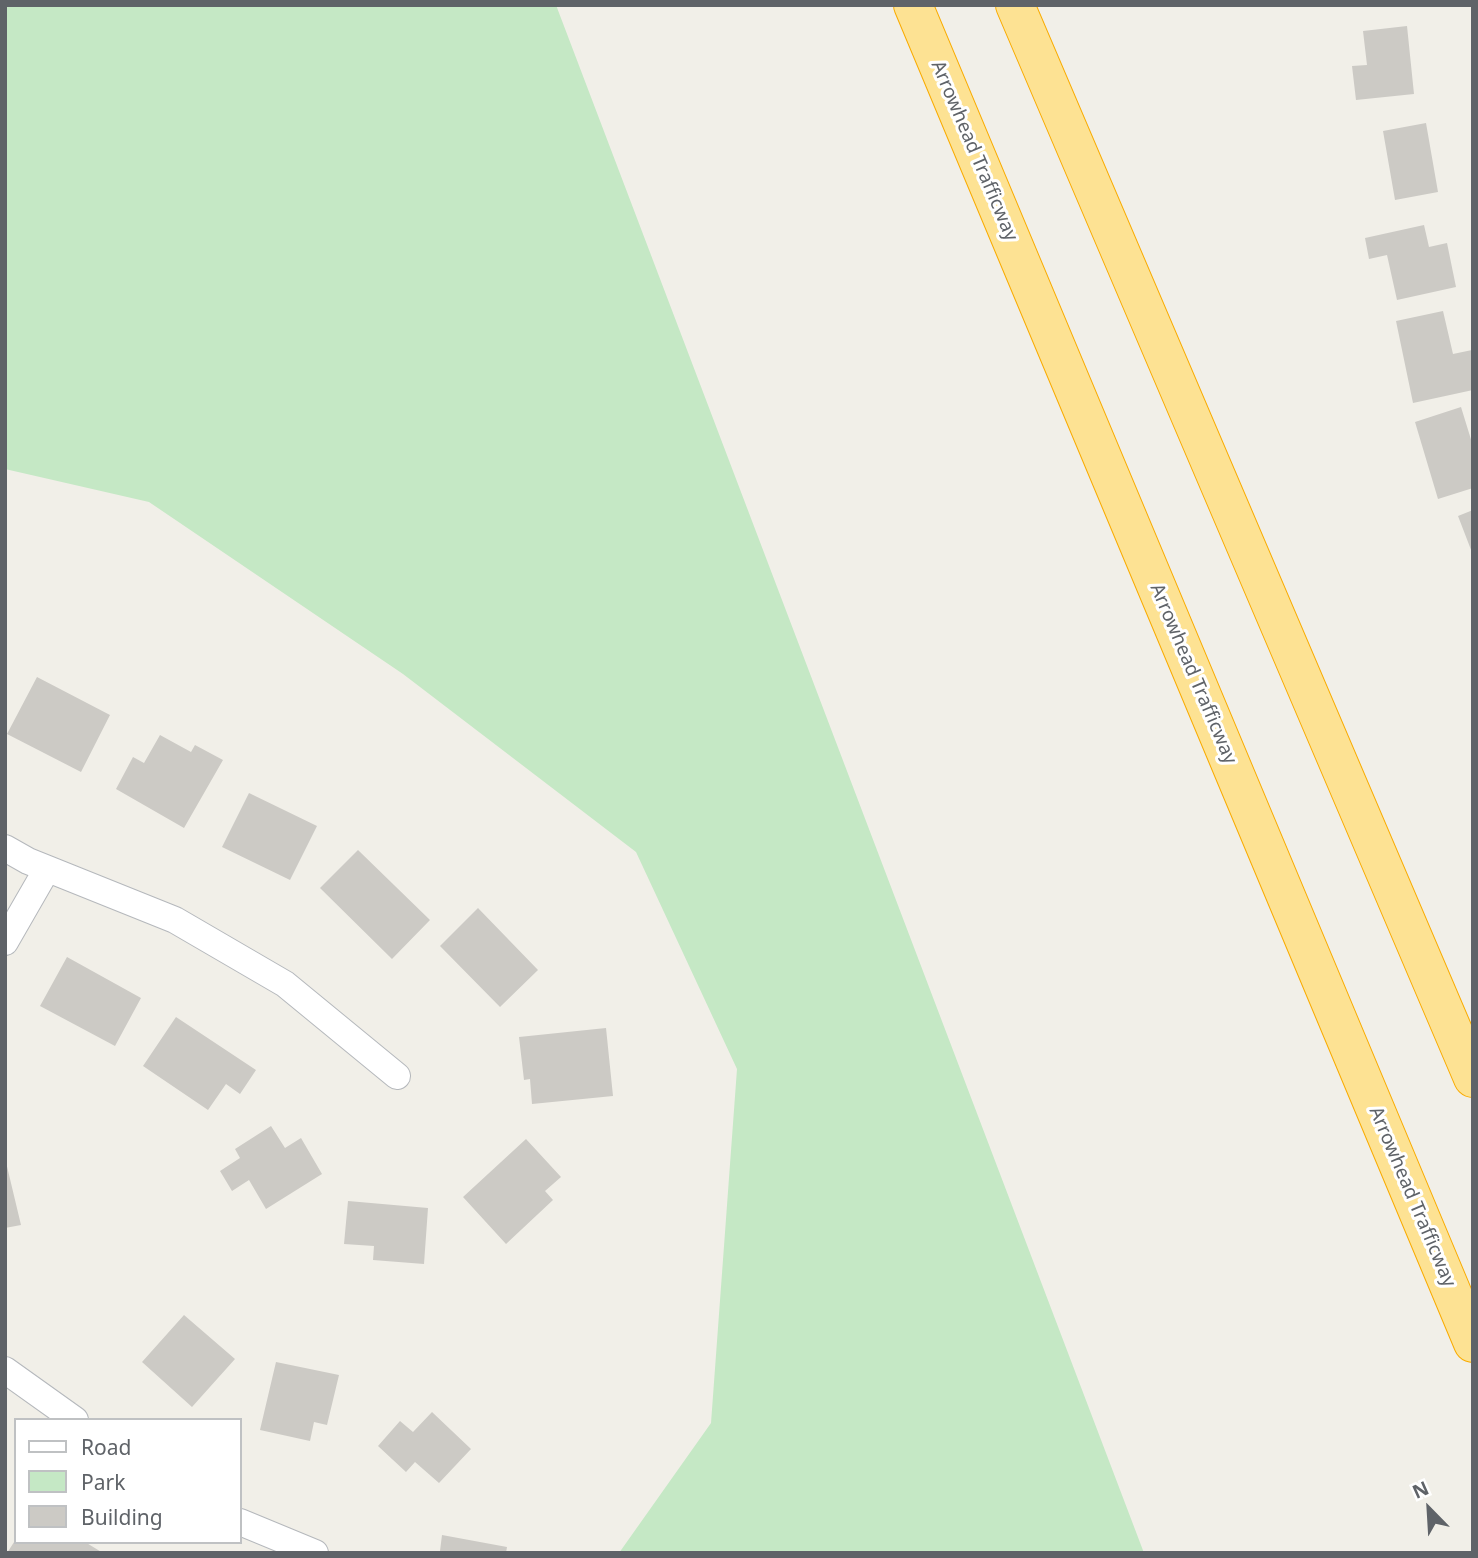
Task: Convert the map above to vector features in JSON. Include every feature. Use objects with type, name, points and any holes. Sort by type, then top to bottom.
[{"type":"highway","name":"Arrowhead Trafficway","points":[[913,5],[1473,1343]]},
{"type":"highway","points":[[1015,5],[1473,1078]]},
{"type":"street","points":[[5,848],[47,869],[174,920],[285,984],[397,1076]]},
{"type":"street","points":[[5,942],[47,869]]},
{"type":"street","points":[[5,1370],[72,1418]]},
{"type":"street","points":[[242,1523],[315,1553]]},
{"type":"green space","points":[[5,5],[556,5],[1144,1553],[619,1553],[711,1423],[737,1069],[636,852],[403,674],[149,502],[5,469]]},
{"type":"building","points":[[1407,26],[1414,94],[1356,100],[1352,66],[1367,65],[1363,31]]},
{"type":"building","points":[[1426,123],[1438,192],[1395,200],[1383,131]]},
{"type":"building","points":[[1424,225],[1429,247],[1447,243],[1456,287],[1397,300],[1387,255],[1369,259],[1365,238]]},
{"type":"building","points":[[1443,311],[1453,354],[1472,350],[1473,390],[1413,403],[1396,321]]},
{"type":"building","points":[[1461,407],[1473,446],[1473,488],[1438,499],[1415,422]]},
{"type":"building","points":[[1473,510],[1473,555],[1458,516]]},
{"type":"building","points":[[37,677],[110,715],[81,772],[7,734]]},
{"type":"building","points":[[160,735],[191,752],[195,745],[223,760],[184,828],[116,789],[133,757],[144,763]]},
{"type":"building","points":[[249,793],[317,826],[290,880],[222,847]]},
{"type":"building","points":[[358,850],[430,920],[392,959],[320,888]]},
{"type":"building","points":[[478,908],[538,970],[500,1007],[440,946]]},
{"type":"building","points":[[67,957],[141,998],[115,1046],[40,1006]]},
{"type":"building","points":[[176,1017],[256,1070],[240,1094],[226,1084],[208,1110],[143,1066]]},
{"type":"building","points":[[606,1028],[613,1096],[532,1104],[530,1079],[524,1080],[519,1037]]},
{"type":"building","points":[[271,1126],[285,1148],[301,1138],[322,1174],[266,1209],[249,1180],[232,1191],[220,1171],[240,1158],[235,1149]]},
{"type":"building","points":[[526,1139],[561,1177],[545,1191],[553,1200],[506,1244],[463,1197]]},
{"type":"building","points":[[5,1158],[21,1225],[5,1228]]},
{"type":"building","points":[[348,1201],[428,1208],[424,1264],[373,1260],[374,1246],[344,1244]]},
{"type":"building","points":[[184,1315],[235,1359],[192,1407],[142,1362]]},
{"type":"building","points":[[276,1362],[339,1375],[327,1425],[314,1422],[310,1441],[260,1430]]},
{"type":"building","points":[[432,1412],[471,1449],[439,1483],[415,1462],[406,1472],[378,1446],[400,1421],[413,1432]]},
{"type":"building","points":[[442,1535],[507,1547],[506,1553],[441,1553]]},
{"type":"building","points":[[14,1542],[88,1544],[103,1553],[7,1553]]}]
